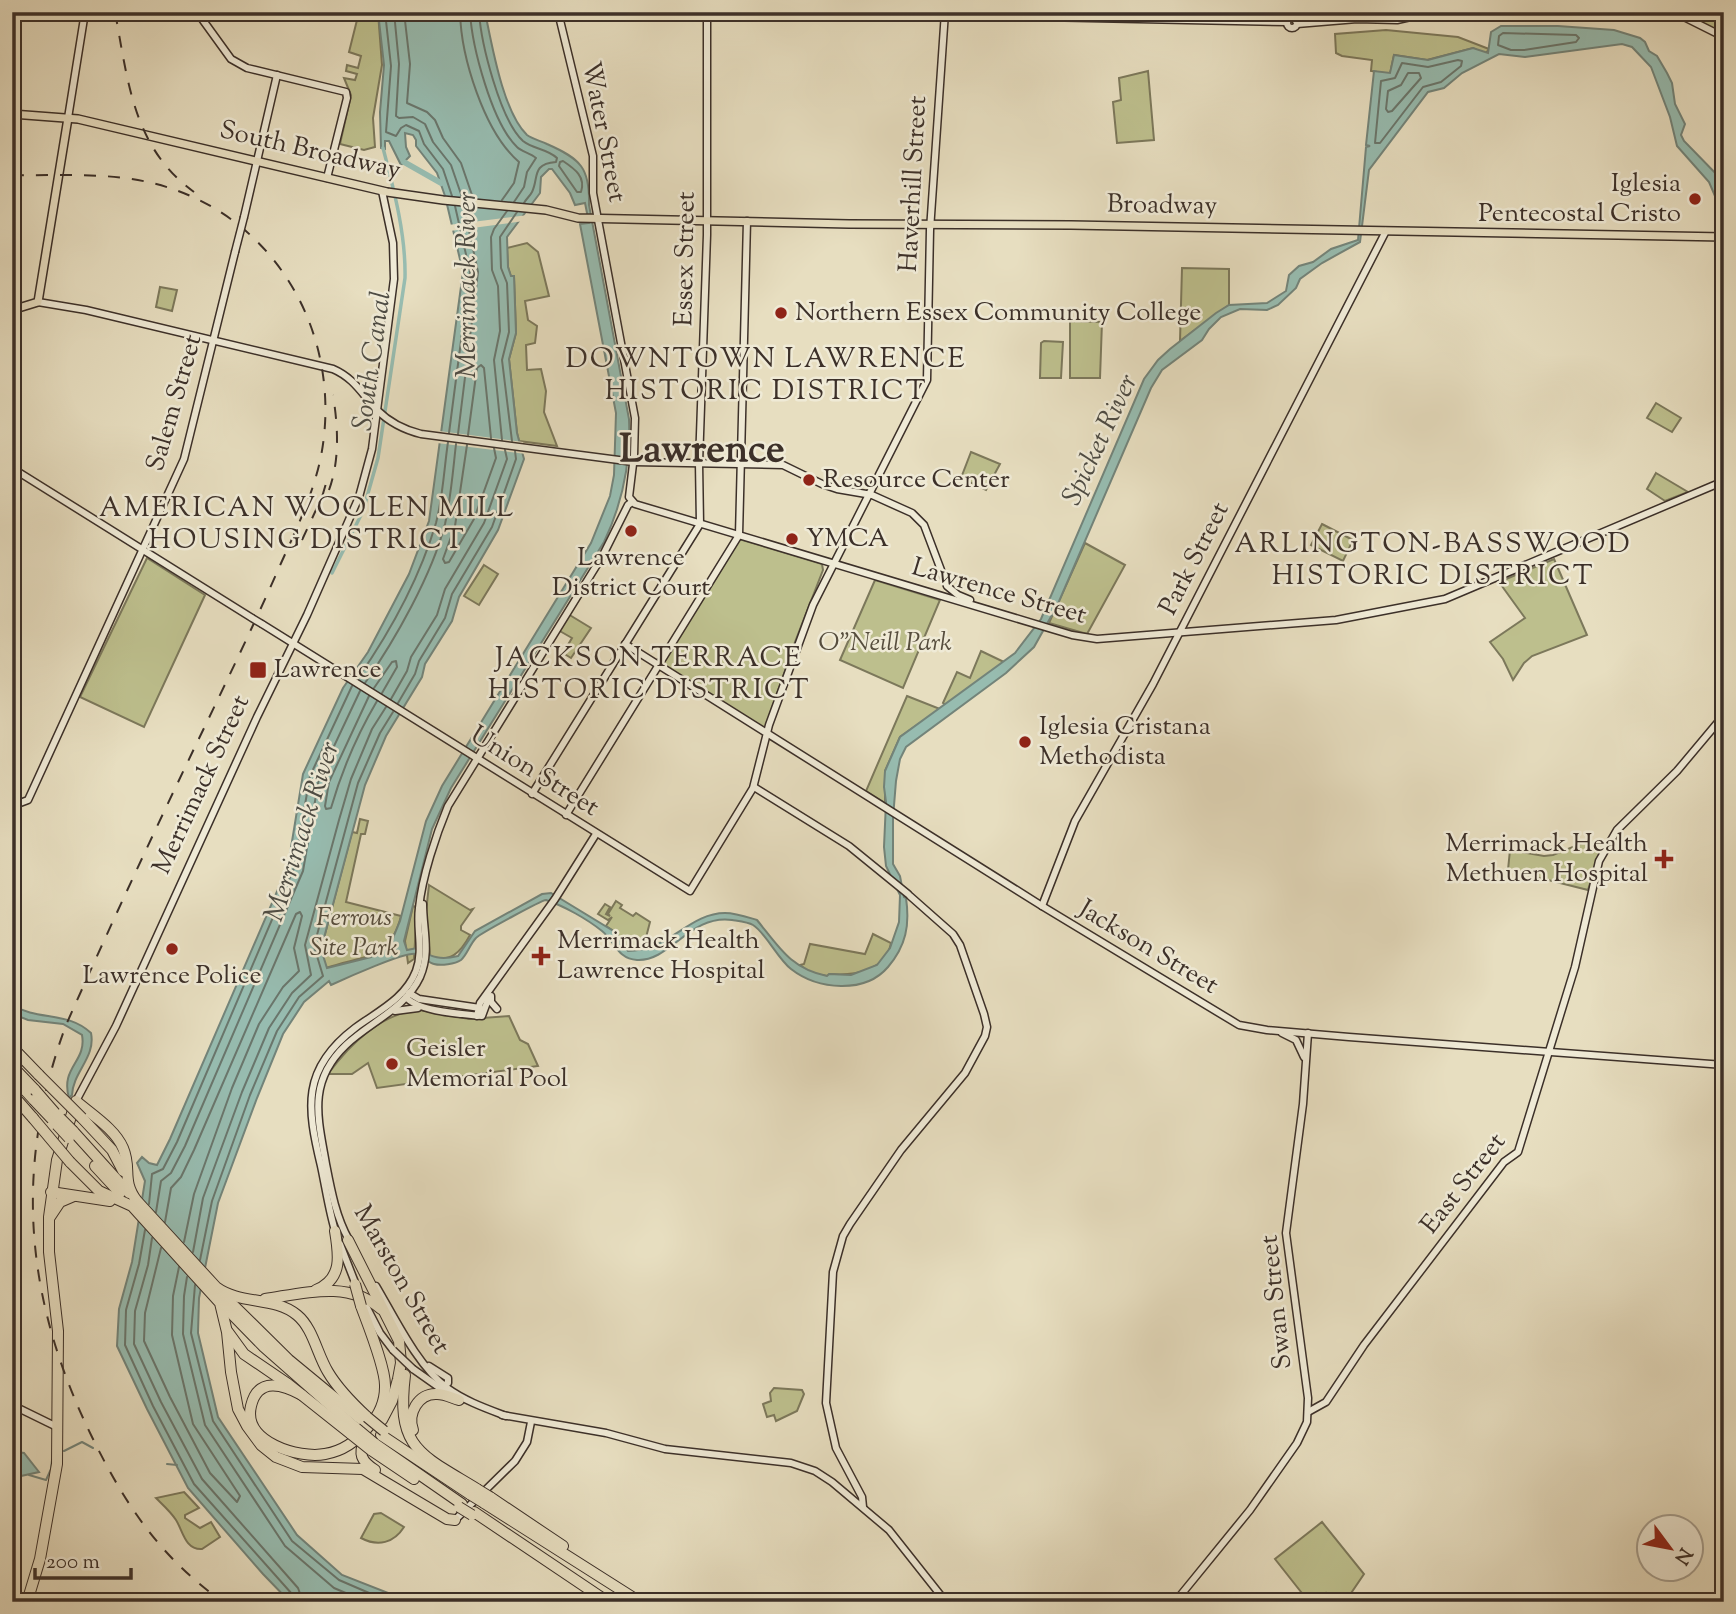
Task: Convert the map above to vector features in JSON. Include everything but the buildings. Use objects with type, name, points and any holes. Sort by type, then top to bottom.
[{"type":"highway","points":[[13,1048],[112,1150],[121,1184]]},
{"type":"highway","points":[[12,1066],[56,1118],[68,1138],[121,1184],[226,1304],[375,1440],[460,1505],[608,1602]]},
{"type":"highway","points":[[12,1076],[35,1095]]},
{"type":"highway","points":[[12,1094],[70,1162],[99,1191],[130,1203],[215,1291],[227,1332],[237,1404],[247,1426],[267,1450],[288,1463],[302,1467],[363,1469],[447,1519],[455,1520]]},
{"type":"highway","name":"Merrimack Street","points":[[27,1602],[40,1559],[56,1471],[58,1331],[48,1220],[51,1192],[76,1101]]},
{"type":"highway","points":[[76,1101],[120,1142],[125,1156],[121,1184]]},
{"type":"highway","points":[[121,1184],[127,1186],[130,1203]]},
{"type":"highway","points":[[51,1192],[130,1203]]},
{"type":"highway","points":[[48,1220],[60,1202],[78,1195]]},
{"type":"highway","points":[[308,1293],[329,1282],[337,1269],[339,1258],[335,1231]]},
{"type":"highway","points":[[348,1240],[399,1341],[401,1363],[398,1380],[375,1440],[360,1454],[366,1464],[455,1520]]},
{"type":"highway","points":[[354,1281],[385,1379],[384,1397],[375,1419],[360,1436],[340,1450],[315,1455],[293,1453],[279,1448],[261,1435],[254,1425],[250,1410],[255,1397],[267,1386],[285,1385],[359,1425],[375,1440],[410,1455],[474,1492],[640,1602]]},
{"type":"highway","points":[[251,1299],[339,1290],[351,1292],[373,1302],[388,1317]]},
{"type":"highway","points":[[215,1291],[281,1305],[300,1317],[359,1425]]},
{"type":"highway","points":[[400,1324],[407,1361],[402,1417],[411,1441],[430,1460],[474,1492]]},
{"type":"highway","points":[[227,1332],[244,1354],[302,1395]]},
{"type":"highway","points":[[459,1400],[430,1394],[415,1405],[410,1424],[414,1434],[429,1452],[474,1492]]},
{"type":"highway","points":[[257,1439],[282,1455],[308,1461],[327,1459],[375,1440]]},
{"type":"main road","points":[[38,302],[85,12]]},
{"type":"main road","points":[[197,12],[231,59],[247,68],[346,92],[347,99],[327,177]]},
{"type":"main road","name":"Water Street","points":[[558,12],[593,156],[593,193],[597,219],[635,418],[631,500]]},
{"type":"main road","name":"Essex Street","points":[[700,524],[708,12]]},
{"type":"main road","points":[[911,12],[1287,22],[1291,18],[1296,22],[1397,20],[1433,12]]},
{"type":"main road","points":[[1296,22],[1311,12]]},
{"type":"main road","points":[[1674,12],[1724,37]]},
{"type":"main road","name":"Haverhill Street","points":[[690,891],[754,786],[767,733],[810,614],[833,562],[927,380],[930,225],[945,14]]},
{"type":"main road","name":"Salem Street","points":[[12,806],[28,800],[184,459],[277,75]]},
{"type":"main road","name":"South Broadway","points":[[12,114],[68,118],[385,191],[597,219]]},
{"type":"main road","name":"Merrimack Street","points":[[76,1101],[116,1026],[359,497],[370,459],[378,411],[395,270],[385,191]]},
{"type":"main road","name":"Broadway","points":[[597,219],[1724,237]]},
{"type":"main road","points":[[566,815],[739,535],[747,221]]},
{"type":"main road","name":"Park Street","points":[[1042,906],[1075,821],[1143,702],[1386,232]]},
{"type":"main road","points":[[12,310],[38,302],[79,309],[343,373],[358,385],[378,411],[392,422],[407,430],[432,436],[632,462],[783,465],[831,487],[868,494],[897,505],[919,518],[950,590],[979,602],[981,606]]},
{"type":"main road","name":"Union Street","points":[[12,468],[690,891]]},
{"type":"main road","name":"Lawrence Street","points":[[631,500],[700,524],[1037,624],[1097,639],[1336,620],[1445,599],[1724,481]]},
{"type":"main road","points":[[407,994],[427,951],[422,931],[423,894],[438,828],[474,757],[605,551],[631,500]]},
{"type":"main road","points":[[532,794],[700,524]]},
{"type":"main road","points":[[932,592],[942,583],[942,575]]},
{"type":"main road","name":"Jackson Street","points":[[625,644],[1042,906],[1232,1021],[1267,1030],[1724,1065]]},
{"type":"main road","name":"East Street","points":[[1175,1602],[1270,1482],[1302,1435],[1308,1412],[1326,1402],[1364,1345],[1504,1162],[1518,1152],[1581,945],[1594,876],[1605,849],[1623,824],[1668,780],[1724,715]]},
{"type":"main road","points":[[754,786],[849,846],[953,933],[960,945],[987,1027],[970,1066],[925,1120],[872,1193],[843,1236],[837,1258],[830,1312],[826,1403],[836,1448],[862,1497],[863,1507]]},
{"type":"main road","points":[[480,1012],[596,834]]},
{"type":"main road","points":[[492,990],[490,1000],[497,1009]]},
{"type":"main road","points":[[407,994],[416,1005],[428,1008]]},
{"type":"main road","points":[[407,994],[480,1012]]},
{"type":"main road","name":"Marston Street","points":[[407,994],[389,1013],[352,1039],[328,1068],[318,1096],[317,1122],[327,1171],[339,1219],[348,1240],[422,1361],[446,1386],[466,1400],[506,1416]]},
{"type":"main road","name":"Marston Street","points":[[354,1281],[335,1231],[312,1127],[310,1103],[321,1066],[335,1046],[407,994]]},
{"type":"main road","points":[[389,1013],[412,1008],[480,1012]]},
{"type":"main road","points":[[1267,1030],[1287,1034],[1296,1040],[1306,1063]]},
{"type":"main road","name":"Swan Street","points":[[1305,1033],[1306,1063],[1300,1139],[1286,1233],[1308,1412]]},
{"type":"main road","name":"Marston Street","points":[[364,1307],[393,1350],[413,1368],[459,1400],[531,1422],[606,1433],[665,1449],[800,1465],[815,1471],[863,1507],[893,1534],[946,1602]]},
{"type":"main road","points":[[435,1384],[446,1386]]},
{"type":"main road","points":[[12,1405],[58,1428]]},
{"type":"main road","points":[[455,1520],[516,1461],[527,1442],[531,1422]]},
{"type":"green space","points":[[359,12],[378,12],[382,65],[373,118],[375,147],[364,150],[340,144],[351,95],[344,78],[355,80],[357,74],[346,71],[347,65],[358,68],[361,56],[349,52]]},
{"type":"green space","points":[[1067,12],[1305,12],[1274,18]]},
{"type":"green space","points":[[1317,12],[1426,12],[1390,17],[1309,20]]},
{"type":"green space","points":[[1702,12],[1724,12],[1724,34],[1700,22]]},
{"type":"green space","points":[[1386,30],[1458,37],[1489,49],[1485,54],[1473,48],[1427,60],[1394,55],[1390,74],[1371,71],[1372,60],[1336,53],[1335,34]]},
{"type":"green space","points":[[1148,71],[1154,140],[1117,143],[1113,102],[1121,100],[1119,78]]},
{"type":"green space","points":[[527,243],[538,252],[549,296],[525,301],[528,320],[537,326],[535,343],[526,345],[527,370],[541,369],[546,391],[544,412],[557,446],[519,441],[517,433],[509,359],[516,333],[514,277],[511,277],[508,267],[507,248]]},
{"type":"green space","points":[[1182,268],[1229,269],[1229,305],[1180,341]]},
{"type":"green space","points":[[160,287],[177,290],[172,311],[156,307]]},
{"type":"green space","points":[[1070,321],[1102,322],[1100,378],[1070,378]]},
{"type":"green space","points":[[1063,342],[1061,378],[1040,378],[1041,343]]},
{"type":"green space","points":[[1656,403],[1681,418],[1672,432],[1647,418]]},
{"type":"green space","points":[[971,452],[1000,464],[986,490],[961,478]]},
{"type":"green space","points":[[1656,473],[1688,492],[1665,501],[1647,489]]},
{"type":"green space","points":[[1322,524],[1353,540],[1343,561],[1311,545]]},
{"type":"green space","points":[[739,539],[822,564],[823,570],[764,731],[661,665]]},
{"type":"green space","points":[[1085,543],[1125,565],[1087,634],[1049,623]]},
{"type":"green space","points":[[147,558],[205,595],[144,727],[80,697]]},
{"type":"green space","points":[[1554,559],[1587,635],[1532,656],[1513,680],[1503,659],[1490,642],[1525,618],[1499,582]]},
{"type":"green space","points":[[484,565],[498,574],[479,605],[464,596]]},
{"type":"green space","name":"O\"Neill Park","points":[[875,580],[940,600],[903,688],[840,660]]},
{"type":"green space","points":[[568,614],[591,628],[571,658],[563,653],[572,638],[558,630]]},
{"type":"green space","points":[[981,651],[1004,662],[946,705],[943,703],[957,672],[970,678]]},
{"type":"green space","points":[[907,696],[940,709],[900,737],[885,771],[885,803],[866,791]]},
{"type":"green space","name":"Ferrous Site Park","points":[[360,819],[368,821],[365,834],[361,834],[346,902],[401,916],[396,931],[382,949],[363,958],[326,968],[321,949],[352,832],[357,833]]},
{"type":"green space","points":[[1585,842],[1600,851],[1588,890],[1508,870],[1510,850],[1544,856]]},
{"type":"green space","points":[[429,885],[470,910],[473,909],[461,926],[461,930],[470,935],[463,947],[449,957],[430,956],[426,912]]},
{"type":"green space","points":[[616,901],[622,905],[620,908],[633,916],[636,913],[650,922],[643,949],[626,950],[615,932],[606,926],[612,917],[608,920],[598,914],[605,904],[610,907],[606,914],[610,916],[608,914]]},
{"type":"green space","points":[[413,906],[417,907],[414,959],[408,963],[405,941]]},
{"type":"green space","points":[[873,934],[891,943],[883,960],[868,970],[827,976],[810,973],[800,965],[804,964],[810,944],[865,954]]},
{"type":"green space","points":[[420,1010],[469,1019],[509,1016],[520,1040],[528,1044],[538,1066],[377,1088],[368,1063],[352,1074],[328,1074],[356,1042],[380,1023],[406,1012]]},
{"type":"green space","points":[[774,1388],[802,1390],[804,1394],[797,1411],[776,1421],[774,1415],[767,1417],[763,1404],[771,1401],[770,1393]]},
{"type":"green space","points":[[184,1492],[199,1508],[185,1515],[185,1518],[200,1528],[211,1522],[220,1537],[202,1549],[188,1543],[174,1517],[156,1498]]},
{"type":"green space","points":[[381,1513],[404,1527],[395,1537],[385,1542],[361,1538],[374,1514]]},
{"type":"green space","points":[[1322,1522],[1364,1574],[1345,1602],[1334,1602],[1326,1593],[1316,1602],[1309,1602],[1275,1559]]},
{"type":"water","name":"Merrimack River","points":[[378,12],[485,12],[505,95],[519,124],[527,135],[559,149],[575,160],[585,173],[629,419],[629,451],[624,482],[604,542],[451,788],[432,829],[404,941],[407,950],[417,948],[442,958],[458,956],[475,931],[542,894],[551,893],[615,932],[628,951],[655,945],[700,919],[729,913],[757,920],[779,948],[795,962],[815,973],[827,976],[851,975],[877,965],[890,948],[899,922],[900,895],[886,866],[884,787],[885,771],[900,737],[1015,653],[1041,619],[1144,379],[1158,360],[1229,305],[1267,303],[1286,291],[1289,275],[1299,266],[1313,262],[1331,249],[1358,240],[1366,147],[1370,146],[1366,145],[1374,71],[1390,73],[1394,55],[1428,60],[1473,48],[1488,53],[1491,32],[1501,26],[1614,30],[1640,38],[1649,51],[1657,56],[1672,83],[1675,104],[1685,124],[1681,135],[1684,141],[1724,182],[1724,217],[1709,182],[1677,146],[1670,117],[1651,67],[1632,47],[1622,44],[1525,57],[1499,54],[1462,73],[1444,88],[1428,92],[1369,170],[1360,242],[1300,279],[1296,288],[1278,305],[1267,310],[1240,309],[1221,317],[1202,340],[1162,370],[1151,388],[1057,606],[1034,647],[1006,673],[906,747],[900,759],[896,781],[893,864],[900,876],[906,898],[907,926],[899,951],[878,976],[854,985],[827,985],[814,981],[786,965],[753,925],[732,920],[717,920],[704,924],[649,959],[630,959],[596,926],[568,909],[546,900],[480,935],[458,961],[437,965],[421,956],[410,954],[331,985],[329,981],[304,1002],[283,1034],[218,1203],[199,1298],[198,1333],[218,1417],[297,1535],[342,1575],[411,1602],[290,1602],[188,1488],[117,1346],[119,1309],[132,1262],[145,1181],[137,1163],[142,1157],[157,1165],[170,1139],[288,866],[303,774],[343,688],[368,652],[409,574],[429,521],[463,272],[437,173],[416,146],[413,135],[405,133],[410,156],[401,165],[389,141],[385,141],[385,149],[381,148],[380,112],[384,65]],"holes":[[[552,169],[570,193],[575,205],[585,203],[589,223],[580,224],[616,413],[614,475],[610,496],[591,543],[442,786],[426,821],[400,921],[393,938],[371,957],[327,968],[321,949],[365,785],[386,736],[422,677],[425,664],[452,621],[459,597],[498,530],[524,459],[517,433],[509,359],[516,333],[514,276],[511,276],[508,267],[507,237],[540,193],[541,177]]]},
{"type":"water","points":[[12,1005],[32,1013],[73,1022],[91,1033],[90,1050],[69,1098],[68,1079],[81,1052],[82,1035],[63,1024],[28,1020],[13,1014]]},
{"type":"water","points":[[17,1452],[24,1453],[39,1472],[12,1478],[12,1455]]},
{"type":"pier","points":[[528,215],[524,221],[450,231],[448,225]]},
{"type":"pier","points":[[439,431],[523,442],[526,454],[437,443]]},
{"type":"waterway","name":"South Canal","points":[[332,573],[363,511],[378,458],[405,278],[401,229],[383,148]]},
{"type":"waterway","name":"Merrimack River","points":[[404,162],[441,183]]},
{"type":"waterway","points":[[64,1451],[82,1442],[93,1448]]},
{"type":"waterway","points":[[29,1475],[46,1480],[52,1460]]},
{"type":"waterway","points":[[167,1464],[177,1465]]},
{"type":"railway","points":[[115,12],[130,88],[146,134],[158,155],[194,192]]},
{"type":"railway","points":[[12,175],[100,176],[152,183],[196,199],[235,222],[267,252],[293,288],[311,327],[322,370],[325,415],[317,474],[254,623],[152,836],[66,1025],[49,1078],[38,1131],[33,1183],[34,1234],[40,1284],[52,1335],[69,1386],[92,1437],[118,1486],[147,1528],[181,1567],[223,1602]]},
{"type":"railway","points":[[329,490],[337,443],[333,395]]},
{"type":"railway","points":[[302,540],[327,480]]},
{"type":"place","name":"Iglesia Pentecostal Cristo","points":[[1695,199]]},
{"type":"place","name":"Northern Essex Community College","points":[[781,313]]},
{"type":"place","name":"Resource Center","points":[[809,480]]},
{"type":"place","name":"Lawrence District Court","points":[[631,531]]},
{"type":"place","name":"YMCA","points":[[792,539]]},
{"type":"place","name":"Lawrence","points":[[258,670]]},
{"type":"place","name":"Iglesia Cristana Methodista","points":[[1025,742]]},
{"type":"place","name":"Merrimack Health Methuen Hospital","points":[[1664,859]]},
{"type":"place","name":"Lawrence Police","points":[[172,949]]},
{"type":"place","name":"Merrimack Health Lawrence Hospital","points":[[541,956]]},
{"type":"place","name":"Geisler Memorial Pool","points":[[392,1064]]},
{"type":"district","name":"DOWNTOWN LAWRENCE HISTORIC DISTRICT","points":[[766,376]]},
{"type":"district","name":"Lawrence","points":[[702,451]]},
{"type":"district","name":"AMERICAN WOOLEN MILL HOUSING DISTRICT","points":[[307,525]]},
{"type":"district","name":"ARLINGTON-BASSWOOD HISTORIC DISTRICT","points":[[1433,561]]},
{"type":"district","name":"JACKSON TERRACE HISTORIC DISTRICT","points":[[649,675]]},
{"type":"water label","name":"Spicket River","points":[[1101,440]]}]
